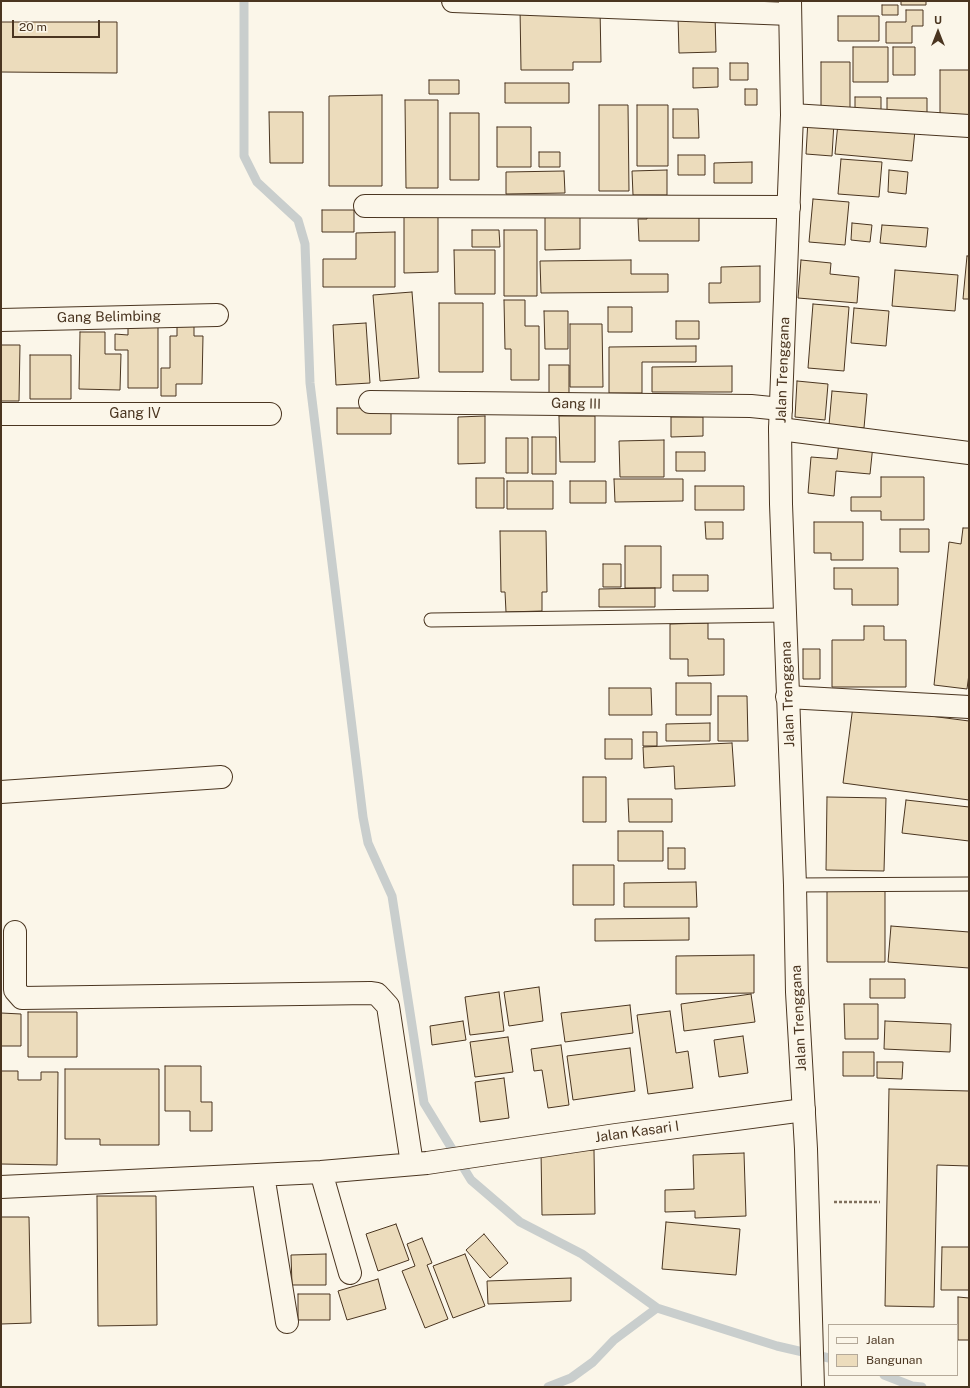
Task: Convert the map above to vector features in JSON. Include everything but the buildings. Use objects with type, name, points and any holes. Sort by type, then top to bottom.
[{"type":"street","points":[[454,1],[790,7]]},
{"type":"street","name":"Jalan Trenggana","points":[[790,7],[792,115],[781,419],[783,582],[795,885],[797,992],[804,1110],[811,1305],[812,1387]]},
{"type":"street","points":[[792,115],[969,126]]},
{"type":"street","points":[[365,206],[789,207]]},
{"type":"street","name":"Gang Belimbing","points":[[1,320],[217,315]]},
{"type":"street","name":"Gang III","points":[[370,402],[751,406],[781,419],[969,453]]},
{"type":"street","name":"Gang IV","points":[[1,414],[270,414]]},
{"type":"street","points":[[787,697],[969,707]]},
{"type":"street","points":[[1,792],[221,777]]},
{"type":"street","points":[[15,932],[15,990],[22,998],[377,994],[388,1006],[419,1164]]},
{"type":"street","name":"Jalan Kasari I","points":[[1,1186],[321,1172],[419,1164],[616,1135],[804,1110]]},
{"type":"street","points":[[321,1172],[350,1272]]},
{"type":"street","points":[[263,1175],[287,1322]]},
{"type":"lane","points":[[431,620],[785,615]]},
{"type":"lane","points":[[795,885],[969,884]]},
{"type":"path","points":[[832,1202],[880,1202]]},
{"type":"waterway","points":[[244,1],[244,156],[257,182],[298,220],[305,244],[310,383],[363,817],[368,843],[392,896],[424,1103],[471,1180],[520,1222],[582,1254],[657,1308],[777,1346],[828,1358]]},
{"type":"waterway","points":[[548,1387],[571,1378],[593,1362],[614,1340],[657,1308]]},
{"type":"waterway","points":[[887,1376],[912,1386],[922,1387]]}]
